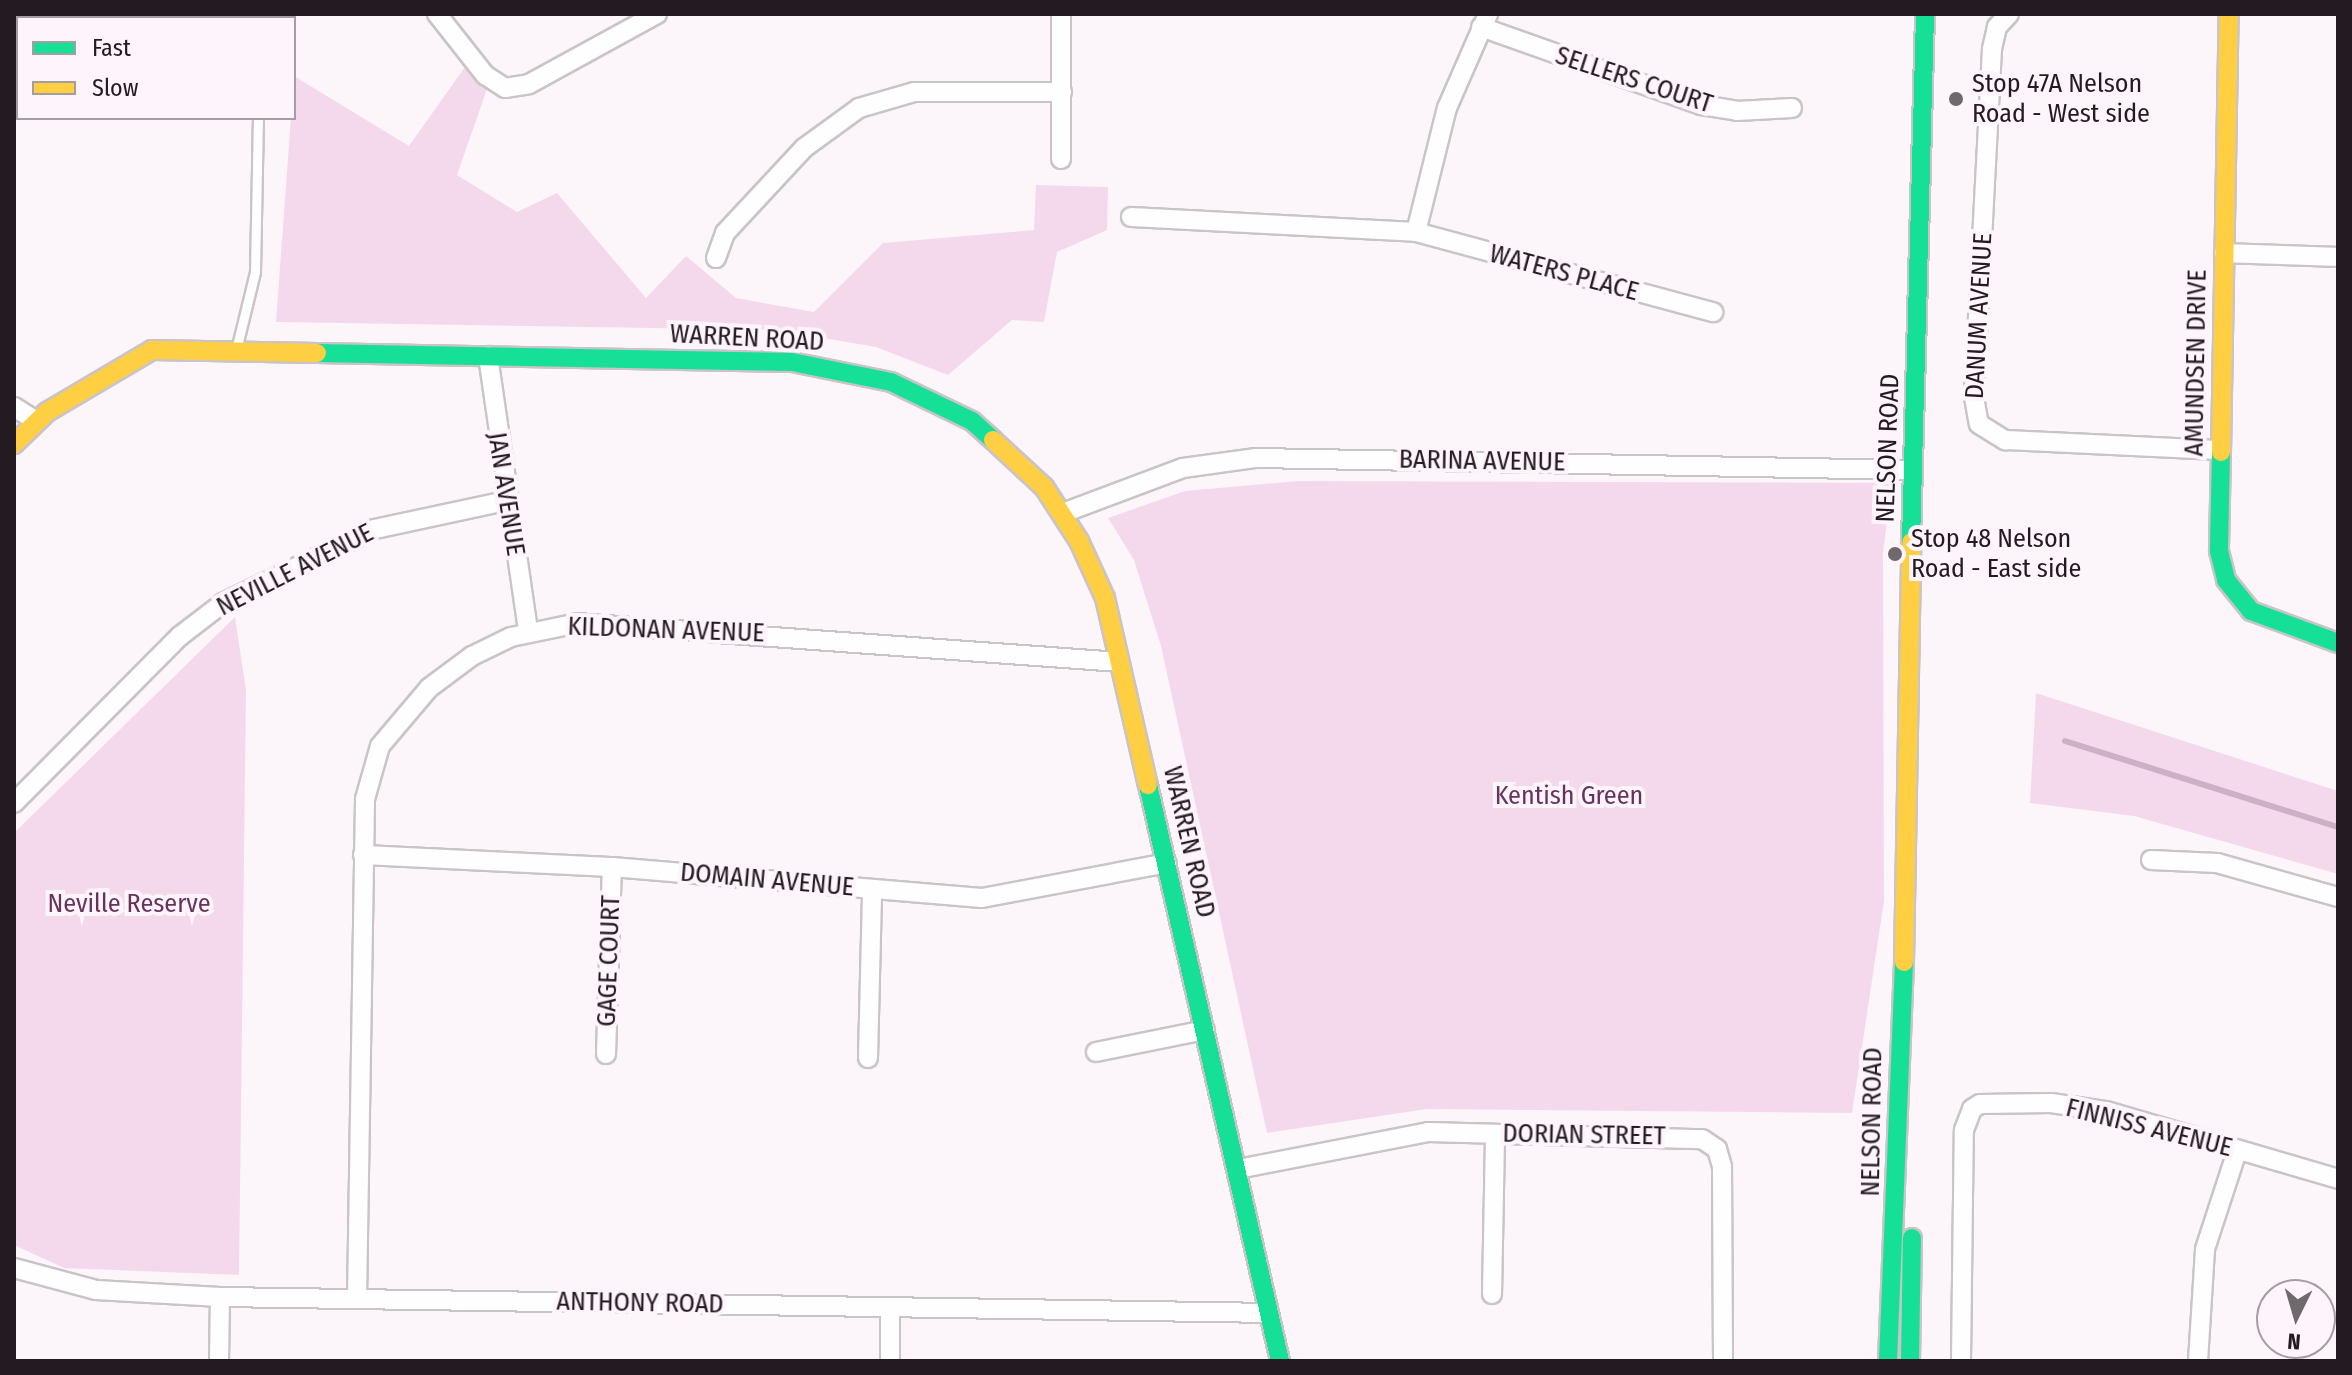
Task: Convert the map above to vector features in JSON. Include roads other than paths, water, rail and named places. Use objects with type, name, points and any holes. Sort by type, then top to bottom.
[{"type":"street","points":[[437,14],[485,75],[505,88],[529,84],[657,14]]},
{"type":"street","points":[[1061,14],[1061,159]]},
{"type":"street","name":"NELSON ROAD","points":[[1888,1361],[1907,884],[1912,470],[1925,14]]},
{"type":"street","name":"DANUM AVENUE","points":[[2009,14],[1997,27],[1992,49],[1974,397],[1979,424],[2005,440],[2219,450]]},
{"type":"street","name":"AMUNDSEN DRIVE","points":[[2229,14],[2219,551],[2233,593],[2262,617],[2338,643]]},
{"type":"street","points":[[1416,232],[1447,108],[1484,20]]},
{"type":"street","name":"SELLERS COURT","points":[[1484,20],[1701,105],[1737,111],[1792,108]]},
{"type":"street","points":[[716,258],[725,233],[804,148],[859,108],[914,92],[1062,92]]},
{"type":"street","name":"WATERS PLACE","points":[[1131,217],[1416,232],[1713,312]]},
{"type":"street","points":[[2224,253],[2338,257]]},
{"type":"street","name":"WARREN ROAD","points":[[14,444],[36,421],[145,352],[236,350],[792,362],[853,372],[920,393],[972,421],[1026,465],[1063,513],[1098,577],[1167,863],[1280,1361]]},
{"type":"street","name":"JAN AVENUE","points":[[488,356],[506,501],[528,631]]},
{"type":"street","points":[[14,407],[36,421]]},
{"type":"street","name":"BARINA AVENUE","points":[[1063,513],[1155,476],[1244,459],[1912,470]]},
{"type":"street","name":"NEVILLE AVENUE","points":[[14,803],[180,636],[223,603],[375,529],[506,501]]},
{"type":"street","name":"KILDONAN AVENUE","points":[[357,1299],[363,855],[370,772],[399,718],[458,665],[528,631],[594,623],[1119,662]]},
{"type":"street","name":"DOMAIN AVENUE","points":[[363,855],[612,867],[997,897],[1167,863]]},
{"type":"street","points":[[2151,860],[2217,863],[2338,897]]},
{"type":"street","name":"GAGE COURT","points":[[606,1054],[612,867]]},
{"type":"street","name":"NELSON ROAD","points":[[1907,884],[1915,988],[1910,1361]]},
{"type":"street","points":[[868,1058],[872,889]]},
{"type":"street","points":[[1096,1052],[1205,1030]]},
{"type":"street","name":"FINNISS AVENUE","points":[[1961,1361],[1964,1130],[1972,1109],[1993,1102],[2080,1106],[2338,1179]]},
{"type":"street","points":[[1492,1294],[1495,1134]]},
{"type":"street","name":"DORIAN STREET","points":[[1238,1169],[1392,1136],[1688,1137],[1717,1149],[1722,1167],[1723,1361]]},
{"type":"street","points":[[2198,1361],[2205,1249],[2237,1151]]},
{"type":"street","name":"ANTHONY ROAD","points":[[14,1268],[96,1290],[220,1297],[1269,1313]]},
{"type":"street","points":[[219,1361],[220,1297]]},
{"type":"street","points":[[890,1308],[890,1361]]},
{"type":"lane","points":[[236,350],[255,272],[258,120]]},
{"type":"waterway","points":[[2065,741],[2338,827]]},
{"type":"place","name":"Stop 47A Nelson Road - West side","points":[[1956,99]]},
{"type":"place","name":"Stop 48 Nelson Road - East side","points":[[1895,554]]},
{"type":"park label","name":"Kentish Green","points":[[1569,796]]},
{"type":"park label","name":"Neville Reserve","points":[[129,904]]}]
